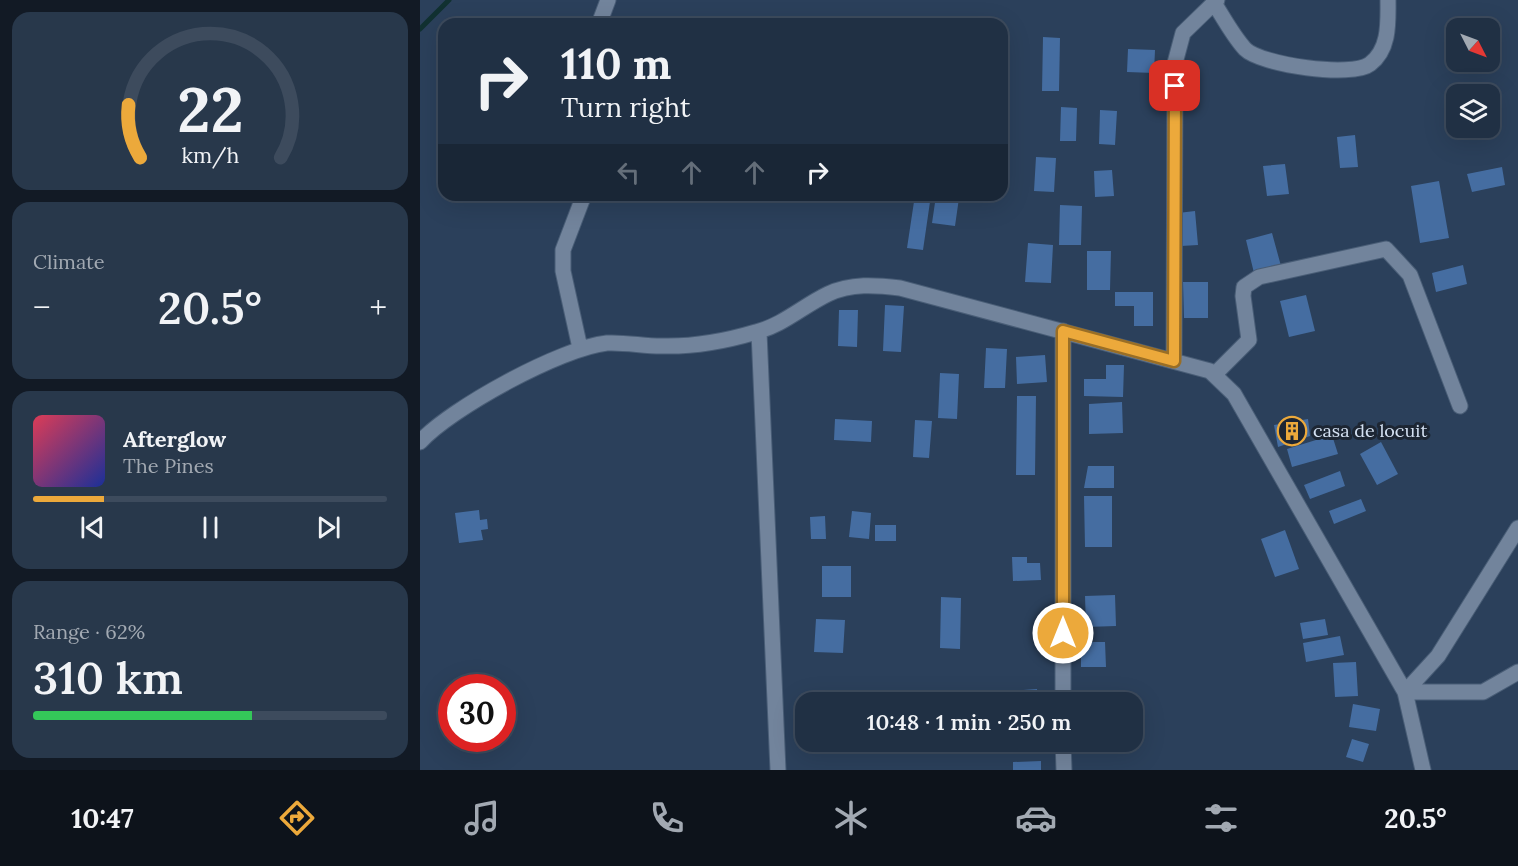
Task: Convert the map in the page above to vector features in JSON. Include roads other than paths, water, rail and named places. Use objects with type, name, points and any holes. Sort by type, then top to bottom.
[{"type":"street","points":[[601,18],[608,0]]},
{"type":"street","points":[[1174,361],[1175,63],[1182,33],[1215,1],[1246,50],[1271,62],[1345,70],[1369,65],[1383,49],[1388,23],[1388,0]]},
{"type":"street","points":[[580,348],[565,282],[563,250],[582,201]]},
{"type":"street","points":[[1214,375],[1249,340],[1243,297],[1244,287],[1250,282],[1259,277],[1386,249],[1410,275],[1460,406]]},
{"type":"street","points":[[420,442],[434,427],[467,404],[580,348],[609,343],[689,345],[759,332],[789,318],[829,293],[866,284],[900,288],[1174,361],[1214,375],[1234,394],[1405,692],[1423,770]]},
{"type":"street","points":[[1063,331],[1063,692]]},
{"type":"street","points":[[759,332],[778,770]]},
{"type":"street","points":[[1405,692],[1438,656],[1518,528]]},
{"type":"street","points":[[1405,692],[1484,692],[1518,672]]},
{"type":"street","points":[[1063,752],[1064,770]]},
{"type":"waterway","points":[[420,29],[449,0]]},
{"type":"place","name":"casa de locuit","points":[[1292,431]]}]
